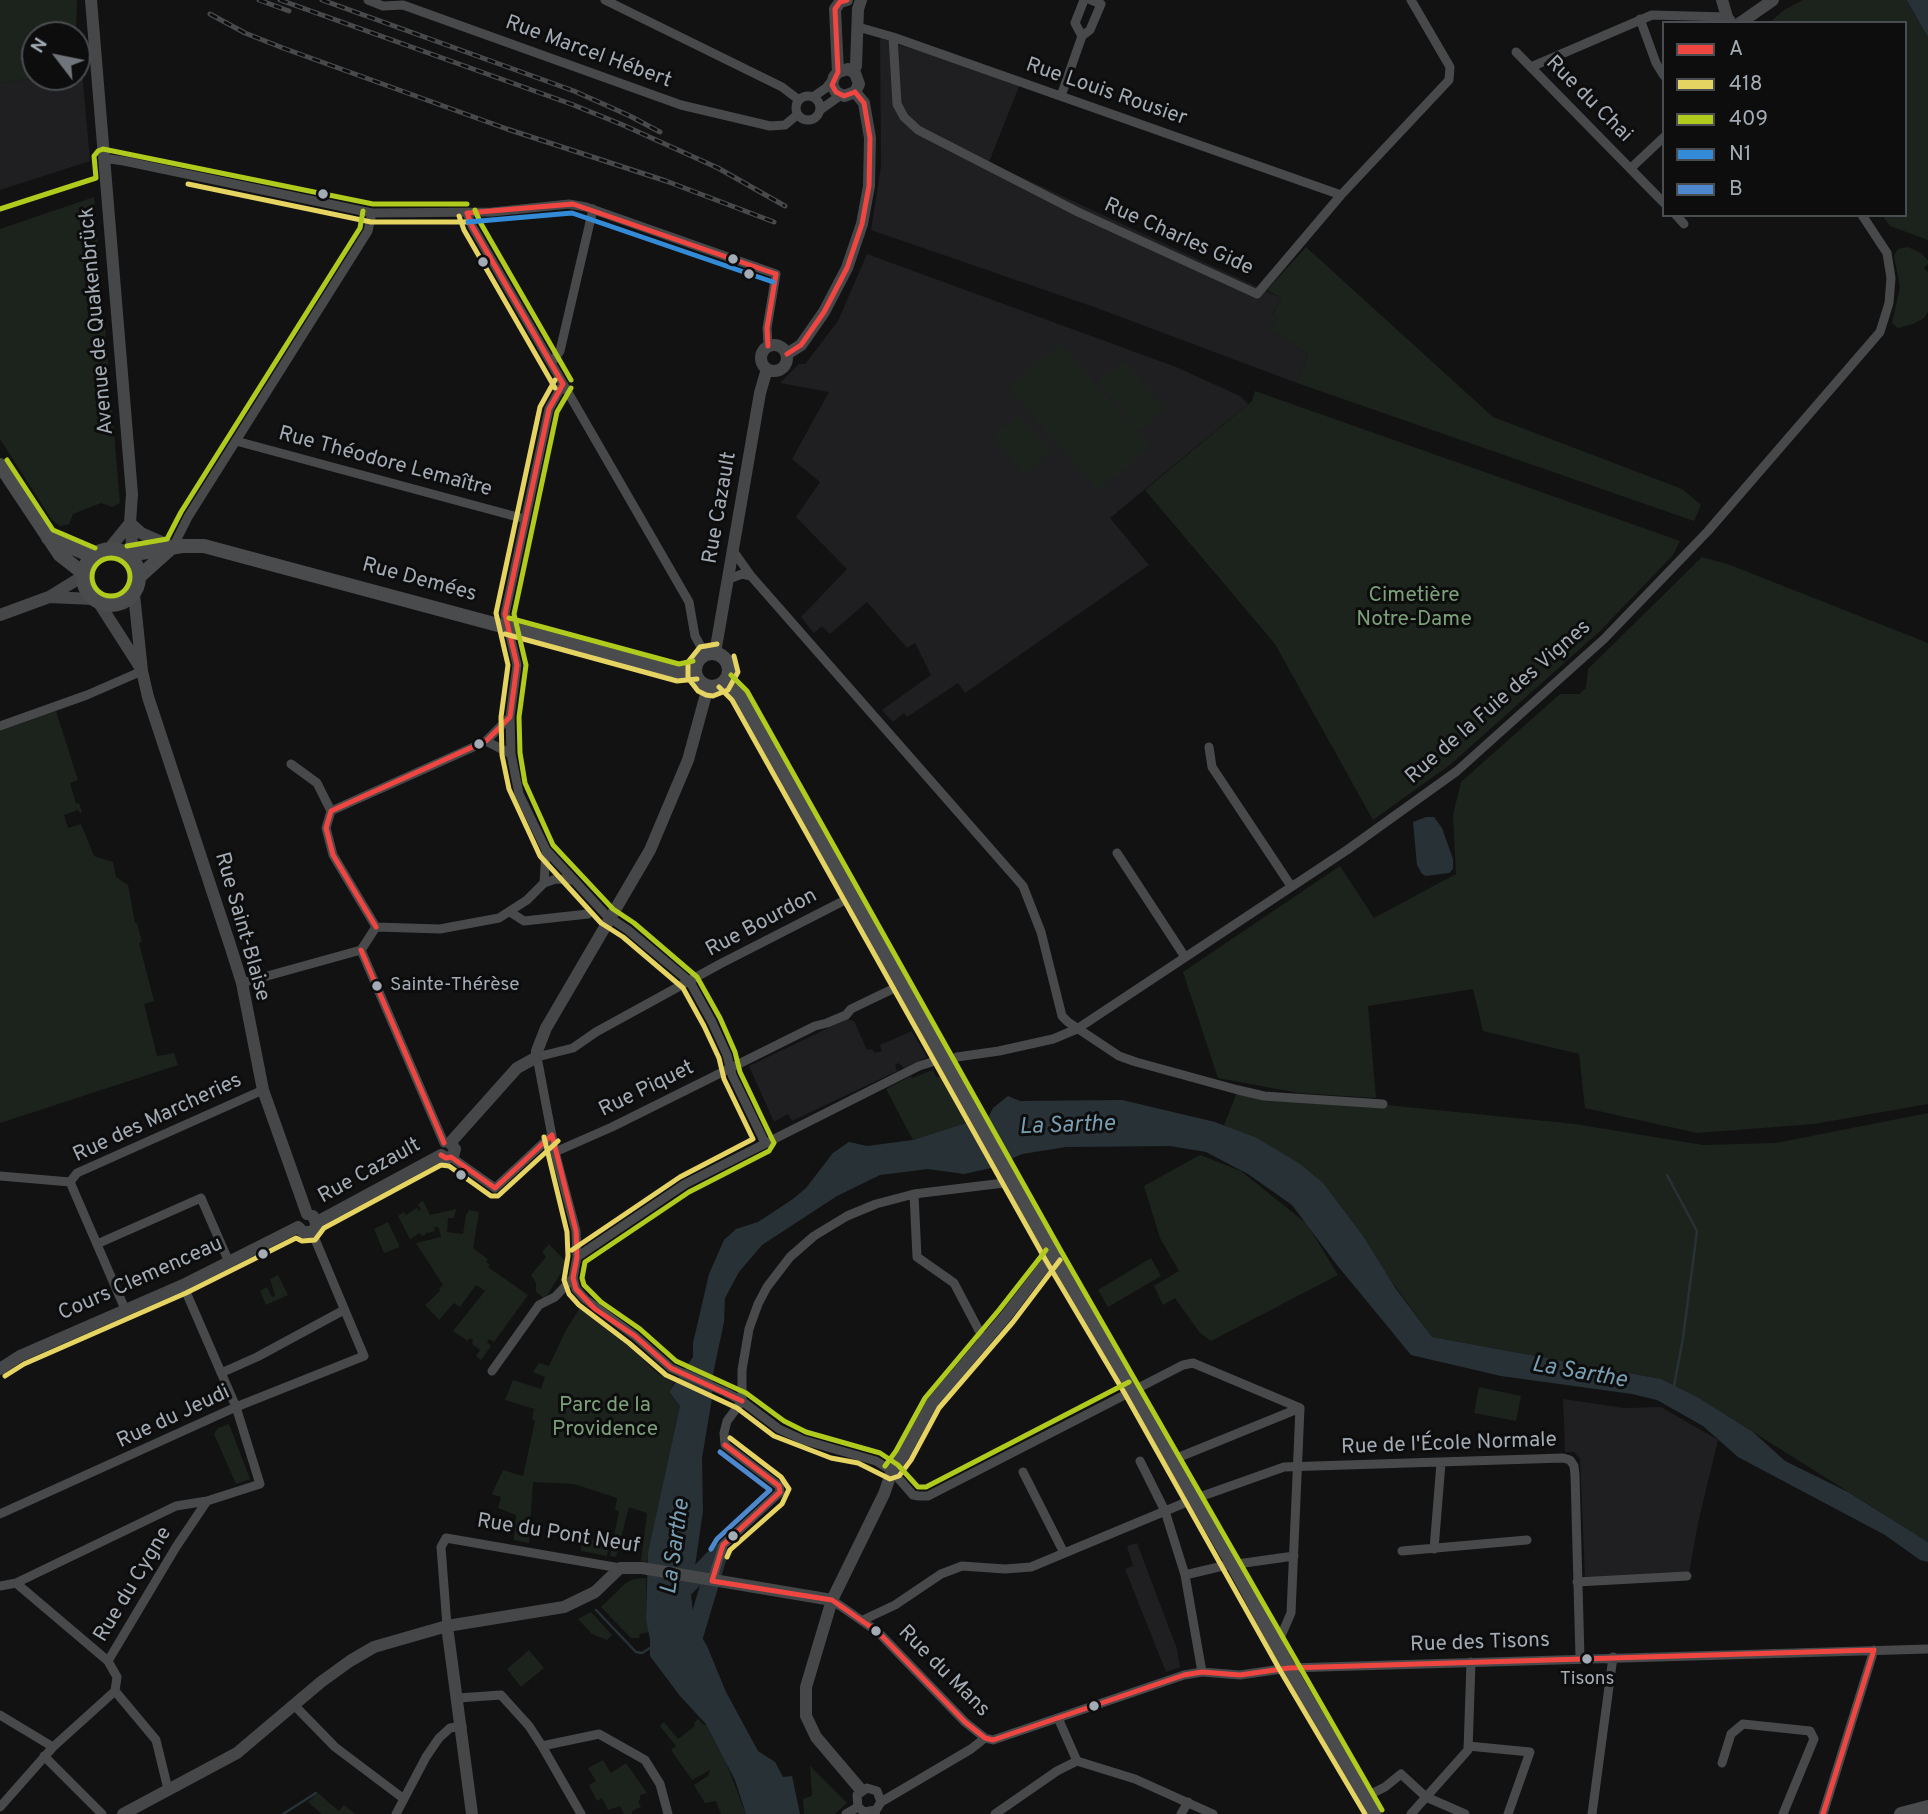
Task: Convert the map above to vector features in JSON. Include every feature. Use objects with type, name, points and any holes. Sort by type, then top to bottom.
[{"type":"main road","points":[[0,466],[60,555],[83,574],[87,592],[96,601],[118,605],[134,594],[140,576],[173,547]]},
{"type":"main road","points":[[47,537],[92,556]]},
{"type":"main road","name":"Rue Demées","points":[[128,554],[173,547],[204,546],[226,550],[680,673],[695,670]]},
{"type":"main road","points":[[83,574],[92,556],[109,549],[128,554],[138,567],[140,576]]},
{"type":"main road","points":[[710,654],[720,655],[728,664],[728,676],[718,686],[708,687],[699,681],[695,670],[698,660],[710,654]]},
{"type":"main road","points":[[725,681],[739,695],[1053,1255],[1133,1390],[1374,1814]]},
{"type":"main road","points":[[1901,1814],[1928,1807]]},
{"type":"street","name":"Avenue de Quakenbrück","points":[[91,0],[132,494],[132,543],[128,554]]},
{"type":"street","name":"Rue Marcel Hébert","points":[[368,0],[383,6],[403,5],[681,105],[770,126],[785,125],[797,115]]},
{"type":"street","points":[[605,0],[782,87],[799,100]]},
{"type":"street","points":[[1082,36],[1074,23],[1084,0]]},
{"type":"street","points":[[1061,96],[1082,36],[1090,30],[1101,4],[1091,0]]},
{"type":"street","name":"Rue Charles Gide","points":[[893,37],[897,104],[904,117],[918,130],[1078,212],[1257,294],[1341,195],[1449,80],[1450,67],[1411,0]]},
{"type":"street","points":[[1531,67],[1652,15],[1726,13],[1737,0]]},
{"type":"street","points":[[1743,21],[1773,0]]},
{"type":"street","points":[[813,97],[826,88],[835,76],[848,69],[859,80],[855,92],[848,96],[841,95],[834,89],[835,76],[834,13],[841,1],[860,5],[856,66],[853,72]]},
{"type":"street","points":[[1640,19],[1662,73]]},
{"type":"street","name":"Rue Louis Rousier","points":[[858,27],[1341,195]]},
{"type":"street","name":"Rue du Chai","points":[[1516,52],[1662,201]]},
{"type":"street","points":[[787,354],[801,345],[824,312],[847,268],[862,224],[869,186],[870,138],[864,103],[855,92]]},
{"type":"street","points":[[820,110],[818,101],[806,96],[799,100],[795,107],[797,115],[803,120],[811,121],[817,117],[820,110],[841,95]]},
{"type":"street","points":[[1631,168],[1662,139]]},
{"type":"street","points":[[103,158],[124,160],[372,213],[467,213],[569,204],[593,209],[560,351],[552,362]]},
{"type":"street","name":"Rue Cazault","points":[[593,209],[776,274],[767,328],[768,346],[760,359],[767,369],[760,393],[729,579],[710,654]]},
{"type":"street","points":[[109,549],[130,523],[141,533],[173,547],[368,231],[372,213]]},
{"type":"street","points":[[467,213],[472,226],[690,602],[695,636],[710,654]]},
{"type":"street","points":[[1677,217],[1684,224]]},
{"type":"street","name":"Rue de la Fuie des Vignes","points":[[957,1057],[1053,1039],[1077,1029],[1292,886],[1457,771],[1604,639],[1708,531],[1880,332],[1889,303],[1891,278],[1887,253],[1863,217]]},
{"type":"street","points":[[767,369],[775,372],[782,369],[787,362],[787,354],[781,346],[768,346]]},
{"type":"street","points":[[564,384],[550,410],[505,614],[517,665],[510,718],[511,754],[519,794],[546,850],[611,919],[690,982],[712,1022],[765,1143]]},
{"type":"street","name":"Rue Théodore Lemaître","points":[[236,441],[525,519]]},
{"type":"street","points":[[734,551],[751,576],[1024,886],[1041,932],[1062,1016],[1077,1029],[1119,1056],[1251,1093],[1383,1104]]},
{"type":"street","points":[[0,615],[49,597],[83,574]]},
{"type":"street","points":[[729,579],[742,574],[751,576]]},
{"type":"street","name":"Rue Saint-Blaise","points":[[134,594],[146,692],[242,983],[263,1090],[312,1223]]},
{"type":"street","points":[[0,726],[87,695],[142,671],[96,601],[49,597]]},
{"type":"street","points":[[708,687],[688,760],[650,850],[546,1028],[537,1051],[555,1152],[576,1231],[577,1257],[573,1278],[576,1289],[584,1299],[635,1336],[671,1368],[742,1401],[779,1429],[832,1450],[861,1455],[892,1471],[912,1495],[928,1496],[1183,1365],[1193,1363],[1300,1408]]},
{"type":"street","points":[[331,811],[486,741],[510,718]]},
{"type":"street","points":[[486,741],[511,754]]},
{"type":"street","points":[[1209,747],[1212,767],[1292,886]]},
{"type":"street","points":[[291,764],[317,783],[331,811],[326,828],[333,855],[376,927]]},
{"type":"street","points":[[544,883],[546,850]]},
{"type":"street","points":[[1117,853],[1185,957]]},
{"type":"street","points":[[376,927],[440,929],[499,918],[527,900],[544,883],[556,879],[574,880]]},
{"type":"street","name":"Rue Bourdon","points":[[537,1057],[573,1048],[596,1032],[720,964],[853,896]]},
{"type":"street","points":[[510,912],[524,921],[588,914]]},
{"type":"street","points":[[242,983],[361,950],[376,927]]},
{"type":"street","points":[[361,950],[446,1150],[495,1188],[552,1135]]},
{"type":"street","name":"Rue Piquet","points":[[555,1152],[612,1127],[903,984]]},
{"type":"street","name":"Rue Cazault","points":[[312,1223],[446,1150],[517,1068],[537,1057]]},
{"type":"street","points":[[577,1257],[685,1184],[919,1066],[935,1062]]},
{"type":"street","name":"Rue des Marcheries","points":[[70,1182],[77,1173],[263,1090]]},
{"type":"street","points":[[0,1176],[70,1182],[125,1309]]},
{"type":"street","points":[[712,1581],[723,1545],[776,1498],[780,1489],[775,1482],[725,1445],[724,1433],[727,1421],[742,1401],[742,1370],[749,1329],[767,1287],[790,1257],[814,1236],[847,1216],[876,1204],[914,1194],[1012,1182]]},
{"type":"street","points":[[914,1194],[917,1257],[954,1283],[984,1340]]},
{"type":"street","points":[[97,1244],[201,1198],[229,1262]]},
{"type":"street","name":"Cours Clemenceau","points":[[0,1369],[20,1356],[183,1285],[229,1262],[298,1227],[299,1219],[312,1223]]},
{"type":"street","points":[[221,1373],[344,1310],[312,1223]]},
{"type":"street","points":[[861,1790],[816,1737],[809,1724],[805,1694],[832,1600],[884,1494],[892,1471],[932,1403],[1053,1255]]},
{"type":"street","points":[[492,1371],[539,1306],[555,1297],[573,1278]]},
{"type":"street","points":[[0,1586],[16,1583],[176,1506],[207,1501],[260,1484],[236,1407],[183,1285]]},
{"type":"street","name":"Rue du Jeudi","points":[[0,1514],[236,1407],[364,1356],[344,1310]]},
{"type":"street","points":[[1172,1460],[1300,1408]]},
{"type":"street","points":[[1277,1645],[1291,1614],[1300,1408]]},
{"type":"street","name":"Rue de l'École Normale","points":[[863,1620],[895,1605],[941,1574],[962,1566],[1005,1569],[1031,1567],[1194,1499],[1284,1467],[1550,1458],[1570,1460],[1574,1466],[1580,1658]]},
{"type":"street","points":[[1140,1461],[1165,1511],[1185,1575],[1202,1672]]},
{"type":"street","points":[[1434,1549],[1441,1463]]},
{"type":"street","points":[[1023,1472],[1064,1553]]},
{"type":"street","name":"Rue du Cygne","points":[[116,1691],[117,1677],[108,1661],[176,1547],[207,1501]]},
{"type":"street","name":"Rue du Pont Neuf","points":[[447,1626],[441,1547],[443,1539],[450,1537],[620,1568],[642,1568],[832,1600]]},
{"type":"street","points":[[1402,1551],[1527,1540]]},
{"type":"street","points":[[1185,1575],[1294,1556]]},
{"type":"street","points":[[123,1814],[237,1753],[321,1682],[374,1647],[447,1626],[564,1607],[595,1592],[620,1568]]},
{"type":"street","points":[[1577,1582],[1687,1577]]},
{"type":"street","points":[[16,1583],[108,1661]]},
{"type":"street","name":"Rue du Mans","points":[[832,1600],[863,1620],[888,1641],[965,1722],[985,1738],[993,1740],[1042,1724]]},
{"type":"street","points":[[447,1626],[472,1814]]},
{"type":"street","name":"Rue des Tisons","points":[[1042,1724],[1184,1675],[1202,1672],[1240,1675],[1289,1668],[1928,1649]]},
{"type":"street","points":[[1823,1814],[1874,1650]]},
{"type":"street","points":[[1592,1814],[1613,1657]]},
{"type":"street","points":[[1410,1814],[1468,1750],[1471,1662]]},
{"type":"street","points":[[0,1807],[53,1747],[116,1691],[156,1740],[168,1789]]},
{"type":"street","points":[[458,1698],[501,1695],[542,1746],[581,1814]]},
{"type":"street","points":[[295,1706],[335,1747],[404,1800]]},
{"type":"street","points":[[0,1715],[53,1747]]},
{"type":"street","points":[[1058,1718],[1077,1761]]},
{"type":"street","points":[[1722,1763],[1731,1734],[1742,1724],[1810,1731],[1814,1739],[1783,1814]]},
{"type":"street","points":[[396,1814],[439,1738],[450,1728],[462,1726]]},
{"type":"street","points":[[542,1746],[598,1734],[645,1760],[660,1784],[667,1814]]},
{"type":"street","points":[[876,1809],[880,1795],[874,1789],[861,1790],[856,1798],[858,1807],[864,1812],[876,1809],[985,1738]]},
{"type":"street","points":[[1468,1746],[1531,1752],[1508,1814]]},
{"type":"street","points":[[44,1756],[102,1814]]},
{"type":"street","points":[[995,1814],[1057,1771],[1077,1761],[1135,1779],[1213,1814]]},
{"type":"street","points":[[1365,1797],[1385,1787],[1401,1774],[1426,1797],[1465,1814]]},
{"type":"street","points":[[1181,1814],[1188,1802]]},
{"type":"street","points":[[846,1814],[858,1807]]},
{"type":"shaded area","points":[[880,38],[1020,84],[989,162],[1281,298],[1273,314],[1277,316],[1272,328],[1308,355],[1297,383],[1094,307],[871,230],[881,166]]},
{"type":"shaded area","points":[[21,80],[21,91],[84,91],[90,161],[0,190],[0,83]]},
{"type":"shaded area","points":[[867,254],[1176,367],[1240,396],[1248,404],[1110,518],[1149,565],[965,693],[958,683],[907,717],[904,713],[893,722],[882,710],[931,675],[915,643],[907,648],[867,602],[830,634],[822,626],[814,633],[801,617],[847,569],[796,517],[820,482],[792,459],[829,392],[780,383],[799,364],[805,364],[838,321]]},
{"type":"shaded area","points":[[847,1019],[854,1021],[867,1050],[872,1049],[875,1053],[882,1051],[880,1045],[912,1031],[927,1057],[904,1068],[899,1063],[895,1065],[897,1071],[792,1121],[788,1114],[774,1122],[749,1066]]},
{"type":"shaded area","points":[[1563,1399],[1624,1408],[1661,1407],[1718,1440],[1689,1574],[1585,1578],[1580,1459],[1574,1452],[1565,1452]]},
{"type":"shaded area","points":[[1137,1543],[1177,1649],[1180,1667],[1166,1672],[1125,1569],[1133,1566],[1127,1546]]},
{"type":"green space","points":[[0,0],[77,0],[76,21],[21,21],[21,80],[0,83]]},
{"type":"green space","points":[[1803,0],[1906,0],[1928,37],[1928,240],[1890,226],[1883,217],[1907,217],[1907,21],[1771,21],[1784,10]]},
{"type":"green space","points":[[94,197],[120,503],[112,507],[101,503],[73,514],[69,524],[60,526],[52,520],[0,439],[0,229]]},
{"type":"green space","points":[[1306,247],[1493,417],[1682,489],[1701,505],[1694,521],[1297,383],[1308,355],[1271,328],[1277,317],[1273,315],[1281,298],[1267,290]]},
{"type":"green space","points":[[1908,247],[1928,260],[1924,268],[1928,272],[1928,312],[1924,318],[1913,324],[1898,328],[1892,323],[1900,287],[1894,256],[1898,249]]},
{"type":"green space","points":[[1060,343],[1150,446],[1098,491],[1009,388]]},
{"type":"green space","points":[[1123,360],[1166,409],[1141,431],[1098,382]]},
{"type":"green space","name":"Cimetière Notre-Dame","points":[[1255,391],[1680,541],[1673,555],[1600,631],[1451,764],[1373,820],[1275,644],[1145,490],[1252,401]]},
{"type":"green space","points":[[1018,415],[1051,452],[1025,475],[993,438]]},
{"type":"green space","points":[[1702,557],[1730,565],[1928,643],[1928,1104],[1814,1124],[1697,1133],[1585,1108],[1579,1054],[1483,1031],[1473,989],[1368,1006],[1376,1098],[1299,1093],[1218,1078],[1183,972],[1340,866],[1374,918],[1456,874],[1453,815],[1461,782],[1560,694],[1579,694],[1586,688],[1588,669]]},
{"type":"green space","points":[[56,711],[78,780],[70,783],[76,804],[79,803],[82,812],[78,810],[64,815],[68,828],[81,824],[94,856],[113,862],[116,877],[128,885],[154,1001],[144,1004],[157,1056],[174,1053],[178,1065],[0,1123],[0,731]]},
{"type":"green space","points":[[933,1070],[936,1077],[944,1077],[971,1123],[913,1140],[886,1089],[911,1076],[912,1078]]},
{"type":"green space","points":[[1238,1090],[1575,1124],[1703,1145],[1776,1143],[1928,1113],[1928,1542],[1699,1398],[1661,1379],[1432,1337],[1315,1176],[1224,1125]]},
{"type":"green space","points":[[1200,1155],[1241,1171],[1307,1224],[1338,1275],[1211,1341],[1200,1333],[1175,1298],[1163,1305],[1154,1286],[1179,1271],[1160,1238],[1144,1186]]},
{"type":"green space","points":[[423,1201],[430,1215],[456,1209],[454,1218],[448,1218],[447,1232],[463,1234],[469,1210],[479,1212],[473,1248],[488,1259],[488,1267],[528,1295],[494,1342],[489,1339],[487,1342],[491,1346],[481,1360],[476,1356],[480,1350],[472,1344],[473,1340],[470,1338],[468,1341],[453,1331],[485,1291],[476,1285],[460,1307],[454,1303],[439,1320],[425,1305],[443,1285],[416,1243],[441,1237],[440,1232],[438,1227],[434,1227],[435,1231],[427,1231],[422,1236],[420,1233],[410,1239],[398,1216],[404,1212],[406,1215],[417,1208],[421,1210],[418,1204]]},
{"type":"green space","points":[[388,1222],[400,1247],[384,1253],[374,1229]]},
{"type":"green space","points":[[549,1244],[567,1263],[545,1299],[536,1292],[536,1283],[531,1275],[546,1257],[542,1252]]},
{"type":"green space","points":[[1151,1258],[1161,1276],[1108,1307],[1098,1290]]},
{"type":"green space","points":[[278,1275],[288,1295],[266,1305],[260,1291],[267,1287],[272,1297],[275,1296],[270,1279]]},
{"type":"green space","name":"Parc de la Providence","points":[[581,1306],[617,1334],[657,1373],[674,1382],[669,1393],[680,1406],[647,1562],[641,1561],[647,1513],[629,1507],[616,1557],[610,1556],[619,1511],[615,1510],[617,1498],[574,1484],[533,1482],[529,1543],[514,1540],[516,1515],[498,1508],[501,1497],[492,1494],[503,1470],[523,1476],[535,1421],[532,1419],[534,1409],[505,1400],[513,1380],[541,1389],[545,1377],[533,1372],[539,1363],[549,1366]]},
{"type":"green space","points":[[1479,1387],[1521,1396],[1516,1421],[1474,1413]]},
{"type":"green space","points":[[229,1424],[250,1479],[236,1484],[214,1434],[218,1428]]},
{"type":"green space","points":[[582,1533],[587,1534],[586,1540],[598,1540],[599,1536],[610,1538],[607,1556],[581,1551]]},
{"type":"green space","points":[[646,1578],[646,1619],[649,1632],[639,1634],[640,1638],[631,1638],[601,1607],[626,1583]]},
{"type":"green space","points":[[591,1612],[612,1635],[607,1640],[592,1634],[578,1619]]},
{"type":"green space","points":[[529,1650],[544,1668],[521,1687],[507,1669]]},
{"type":"green space","points":[[698,1719],[706,1724],[725,1760],[746,1814],[721,1814],[716,1801],[705,1803],[694,1785],[708,1776],[710,1770],[692,1780],[671,1750],[676,1746],[660,1726],[664,1722],[678,1739],[695,1726],[694,1723]]},
{"type":"green space","points":[[603,1760],[611,1773],[626,1763],[647,1793],[640,1795],[638,1801],[641,1807],[632,1811],[632,1814],[624,1814],[620,1806],[608,1810],[602,1798],[597,1801],[589,1785],[596,1781],[588,1768]]},
{"type":"green space","points":[[810,1766],[847,1803],[835,1814],[804,1814],[803,1799],[812,1796]]},
{"type":"green space","points":[[318,1793],[339,1811],[344,1805],[355,1814],[322,1814],[308,1802]]},
{"type":"water","points":[[1928,0],[1928,37],[1907,1]]},
{"type":"water","points":[[1434,817],[1442,828],[1453,859],[1453,869],[1449,873],[1426,876],[1417,865],[1413,822]]},
{"type":"water","points":[[1008,1096],[1020,1101],[1122,1100],[1215,1122],[1257,1138],[1300,1164],[1323,1183],[1432,1337],[1661,1379],[1699,1398],[1753,1432],[1785,1461],[1848,1492],[1928,1542],[1928,1562],[1920,1560],[1885,1535],[1738,1457],[1703,1426],[1657,1400],[1632,1394],[1501,1376],[1411,1355],[1292,1205],[1248,1174],[1206,1152],[1170,1146],[1066,1147],[1022,1154],[991,1168],[964,1174],[928,1169],[880,1175],[837,1196],[762,1245],[739,1272],[725,1298],[724,1322],[713,1374],[712,1398],[702,1458],[703,1511],[691,1594],[694,1624],[758,1751],[775,1762],[783,1777],[792,1776],[800,1814],[746,1814],[735,1780],[706,1724],[680,1696],[650,1656],[646,1619],[648,1553],[680,1406],[669,1392],[693,1357],[693,1343],[709,1274],[724,1240],[736,1229],[758,1222],[793,1199],[806,1188],[833,1153],[849,1142],[867,1146],[913,1140],[989,1116],[993,1108]]},
{"type":"waterway","points":[[1667,1175],[1697,1231],[1674,1386]]},
{"type":"waterway","name":"La Sarthe","points":[[684,1589],[719,1553],[690,1650]]},
{"type":"waterway","points":[[596,1610],[636,1652],[642,1653],[650,1648]]},
{"type":"waterway","points":[[283,1814],[316,1793]]},
{"type":"railway","points":[[259,0],[289,11]]},
{"type":"railway","points":[[280,0],[623,125],[718,168],[785,206]]},
{"type":"railway","points":[[322,0],[574,91],[660,132]]},
{"type":"railway","points":[[210,14],[245,33],[283,48],[507,129],[666,181],[774,222]]},
{"type":"transit line","name":"A","points":[[847,0],[840,2],[835,9],[838,72],[832,85],[836,92],[844,96],[855,92]]},
{"type":"transit line","name":"A","points":[[787,354],[801,345],[824,312],[847,268],[862,224],[869,186],[870,138],[864,103],[855,92]]},
{"type":"transit line","name":"409","points":[[0,209],[96,178],[94,156],[103,149],[373,204],[467,204]]},
{"type":"transit line","name":"418","points":[[188,184],[371,222],[467,222]]},
{"type":"transit line","name":"A","points":[[467,213],[573,204],[776,274]]},
{"type":"transit line","name":"409","points":[[475,210],[571,380]]},
{"type":"transit line","name":"409","points":[[127,546],[167,539],[181,512],[360,228],[363,211]]},
{"type":"transit line","name":"A","points":[[467,213],[563,384]]},
{"type":"transit line","name":"N1","points":[[468,222],[572,213],[773,282]]},
{"type":"transit line","name":"418","points":[[459,216],[464,230],[555,388]]},
{"type":"transit line","name":"A","points":[[768,346],[767,328],[776,274]]},
{"type":"transit line","name":"418","points":[[555,380],[540,407],[496,613],[508,665],[501,717],[502,755],[509,789],[540,856],[601,923],[623,937],[683,988],[719,1058],[724,1079],[753,1139],[680,1177],[572,1250]]},
{"type":"transit line","name":"A","points":[[376,927],[333,855],[326,828],[331,811],[486,741],[510,717],[517,665],[505,614],[549,409],[563,384]]},
{"type":"transit line","name":"409","points":[[571,388],[557,412],[514,614],[526,665],[519,717],[520,753],[525,783],[553,845],[613,909],[634,923],[697,977],[720,1018],[735,1052],[740,1072],[774,1143],[769,1151],[689,1192],[585,1262],[582,1278],[584,1285],[601,1302],[640,1329],[676,1361],[746,1393],[784,1421],[806,1432],[880,1453],[898,1465],[918,1487],[926,1487],[1129,1382]]},
{"type":"transit line","name":"409","points":[[7,460],[53,530],[95,548]]},
{"type":"transit line","name":"409","points":[[111,558],[125,563],[130,577],[125,591],[111,596],[97,591],[92,577],[97,563],[111,558]]},
{"type":"transit line","name":"409","points":[[509,618],[679,664],[693,661]]},
{"type":"transit line","name":"418","points":[[505,634],[677,681],[697,679]]},
{"type":"transit line","name":"418","points":[[717,644],[700,647],[688,662],[688,678],[698,691],[713,696],[728,690],[738,672],[734,656]]},
{"type":"transit line","name":"409","points":[[731,675],[747,691],[1061,1251],[1382,1810]]},
{"type":"transit line","name":"418","points":[[719,687],[732,700],[1045,1259],[1365,1814]]},
{"type":"transit line","name":"A","points":[[361,950],[444,1143]]},
{"type":"transit line","name":"A","points":[[552,1135],[576,1231],[577,1257],[573,1278],[576,1289],[595,1309],[635,1336],[671,1368],[742,1401]]},
{"type":"transit line","name":"A","points":[[441,1155],[451,1157],[495,1188],[552,1135]]},
{"type":"transit line","name":"418","points":[[544,1137],[567,1232],[568,1256],[564,1280],[569,1294],[579,1305],[666,1375],[737,1408],[774,1436],[831,1458],[858,1463],[890,1479],[899,1476],[911,1460],[939,1408],[1013,1322],[1060,1260]]},
{"type":"transit line","name":"418","points":[[5,1376],[24,1364],[186,1293],[296,1238],[302,1241],[315,1240],[324,1228],[441,1165],[449,1166],[491,1196],[498,1196],[558,1141]]},
{"type":"transit line","name":"409","points":[[885,1466],[925,1398],[1046,1250]]},
{"type":"transit line","name":"418","points":[[727,1557],[730,1550],[782,1504],[789,1489],[781,1477],[730,1438]]},
{"type":"transit line","name":"A","points":[[712,1581],[723,1545],[780,1492],[779,1486],[725,1445]]},
{"type":"transit line","name":"B","points":[[711,1549],[717,1539],[770,1490],[720,1452]]},
{"type":"transit line","name":"A","points":[[712,1581],[832,1600],[878,1632],[965,1722],[985,1738],[993,1740],[1184,1675],[1202,1672],[1240,1675],[1289,1668],[1874,1650]]},
{"type":"transit line","name":"A","points":[[1823,1814],[1874,1650]]},
{"type":"place","name":"Sainte-Thérèse","points":[[377,986]]},
{"type":"place","name":"Tisons","points":[[1587,1659]]}]
